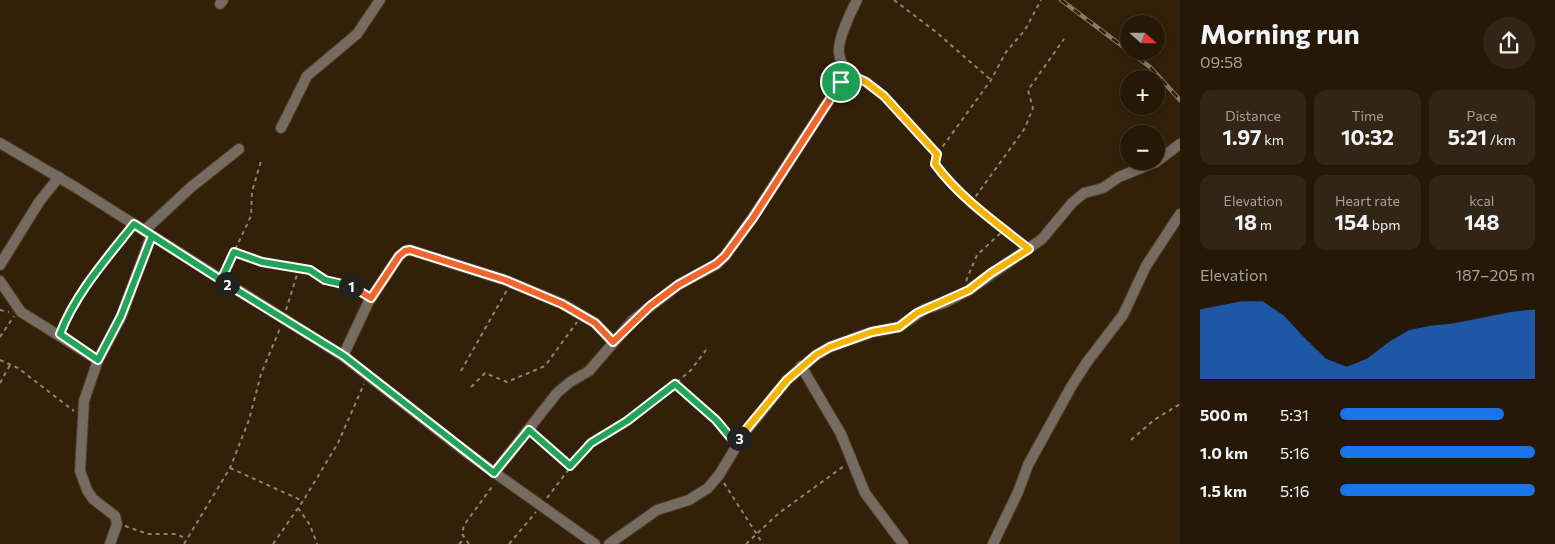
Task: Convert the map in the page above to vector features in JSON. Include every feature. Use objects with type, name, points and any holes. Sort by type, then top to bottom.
[{"type":"street","points":[[281,128],[307,76],[357,34],[380,0]]},
{"type":"street","points":[[497,475],[557,393],[570,382],[589,371],[613,342],[650,306],[678,285],[716,264],[725,256],[753,218],[836,92],[845,72],[838,52],[840,43],[857,0]]},
{"type":"street","points":[[0,143],[59,177],[344,356],[497,475],[595,544]]},
{"type":"street","points":[[609,544],[657,510],[697,496],[719,475],[736,444],[787,380],[801,366],[830,347],[872,332],[899,327],[925,309],[962,294],[1029,249],[1047,234],[1072,203],[1084,193],[1103,188],[1119,177],[1156,162],[1180,144]]},
{"type":"street","points":[[110,544],[118,524],[115,516],[93,499],[83,482],[80,472],[84,402],[98,360],[121,316],[148,233],[190,188],[239,149]]},
{"type":"street","points":[[0,265],[39,202],[59,177]]},
{"type":"street","points":[[993,544],[1018,492],[1028,465],[1071,387],[1086,362],[1123,315],[1146,266],[1180,214]]},
{"type":"street","points":[[344,356],[371,298],[399,256],[405,251],[443,259],[511,283],[582,314],[595,323],[613,342]]},
{"type":"street","points":[[0,281],[21,312],[60,334],[98,360]]},
{"type":"street","points":[[801,366],[841,434],[865,493],[903,544]]},
{"type":"path","points":[[894,0],[941,36],[991,80]]},
{"type":"path","points":[[1029,249],[971,203],[935,164],[937,154],[991,80],[1006,52],[1025,30],[1041,0]]},
{"type":"path","points":[[971,203],[1025,128],[1033,108],[1028,90],[1064,39]]},
{"type":"path","points":[[845,72],[866,82],[884,96],[937,154]]},
{"type":"path","points":[[221,280],[251,216],[252,192],[261,161]]},
{"type":"path","points":[[60,334],[65,321],[84,291],[134,224]]},
{"type":"path","points":[[962,294],[978,255],[1004,230]]},
{"type":"path","points":[[234,252],[262,262],[310,270],[330,282],[347,284],[371,298]]},
{"type":"path","points":[[184,544],[230,468],[248,420],[260,374],[271,353],[284,319],[290,291],[299,268]]},
{"type":"path","points":[[461,371],[511,283]]},
{"type":"path","points":[[0,337],[17,312]]},
{"type":"path","points":[[471,387],[485,373],[507,382],[545,366],[582,314]]},
{"type":"path","points":[[509,544],[542,505],[570,466],[591,443],[627,421],[675,384],[691,370],[706,350]]},
{"type":"path","points":[[0,360],[39,383],[65,406],[84,417]]},
{"type":"path","points":[[0,383],[11,365]]},
{"type":"path","points":[[273,544],[303,501],[338,443],[369,375]]},
{"type":"path","points":[[675,384],[716,420],[736,444]]},
{"type":"path","points":[[1132,440],[1154,420],[1180,404]]},
{"type":"path","points":[[529,430],[570,466]]},
{"type":"path","points":[[746,544],[757,536],[779,513],[852,460]]},
{"type":"path","points":[[230,468],[303,501]]},
{"type":"path","points":[[469,544],[462,534],[464,525],[497,475]]},
{"type":"path","points":[[719,475],[763,544]]},
{"type":"path","points":[[298,508],[310,525],[317,544]]},
{"type":"path","points":[[118,524],[148,534],[177,534],[186,539]]},
{"type":"path","points":[[459,544],[464,539]]},
{"type":"railway","points":[[1061,0],[1150,67],[1180,100]]},
{"type":"route","points":[[841,82],[753,218],[725,256],[716,264],[678,285],[650,306],[633,320],[613,342],[595,323],[571,308],[505,280],[410,250],[405,251],[399,256],[371,298],[356,288],[347,284],[330,282],[310,270],[262,262],[234,252],[221,280],[152,236],[121,316],[98,360],[60,334],[65,321],[84,291],[134,224],[221,280],[289,323],[344,356],[494,473],[529,430],[570,466],[591,443],[610,433],[675,384],[716,420],[736,444],[787,380],[816,355],[830,347],[872,332],[899,327],[917,313],[944,303],[969,290],[991,273],[1029,249],[971,203],[937,167],[935,164],[937,154],[884,96],[866,82],[845,72],[841,82]]}]
